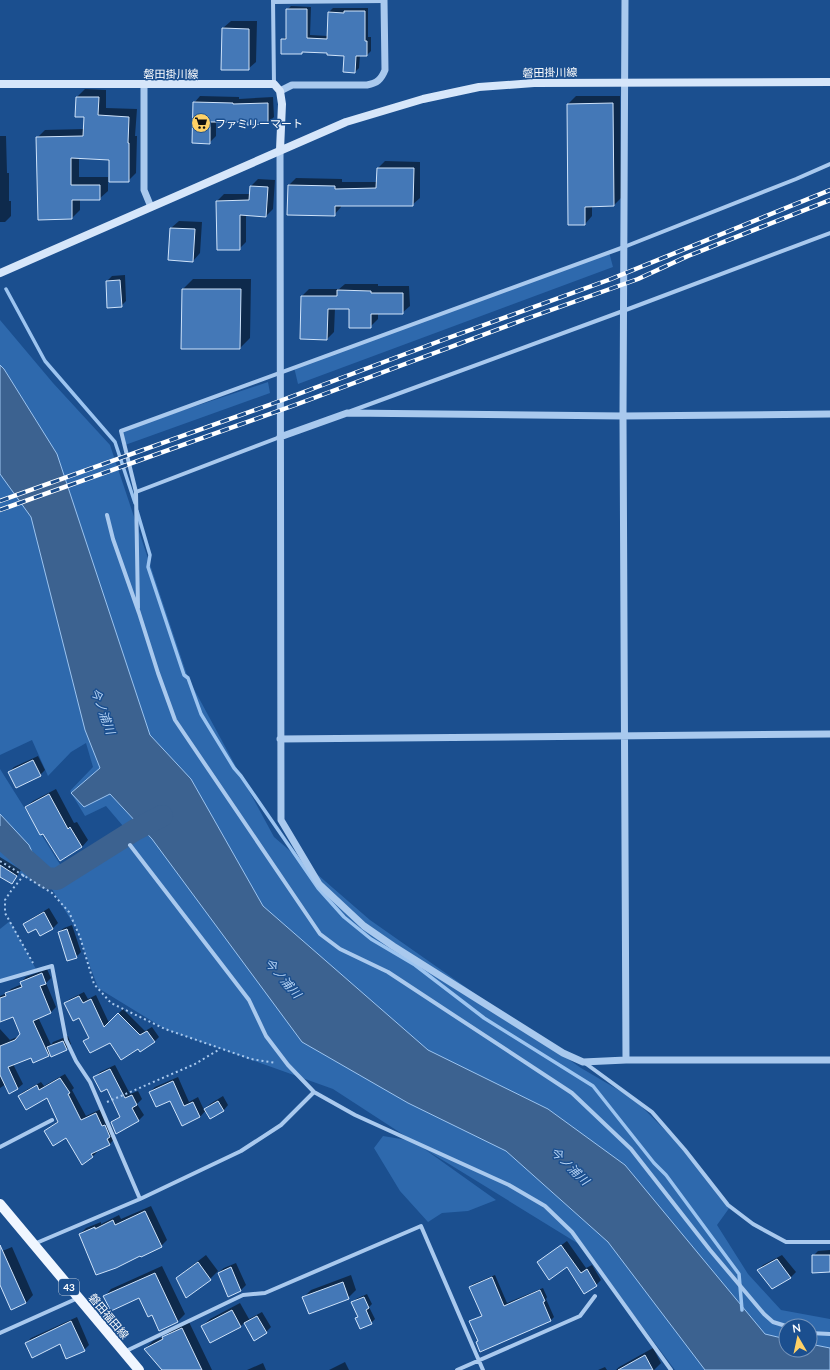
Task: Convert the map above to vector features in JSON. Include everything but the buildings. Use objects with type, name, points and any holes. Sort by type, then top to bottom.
[{"type":"main road","name":"磐田掛川線","points":[[0,273],[346,122],[423,99],[493,86],[534,83],[830,82]]},
{"type":"main road","name":"磐田掛川線","points":[[0,84],[274,84]]},
{"type":"main road","points":[[274,84],[280,90],[282,104],[280,150]]},
{"type":"main road","name":"磐田福田線","points":[[0,1204],[139,1370]]},
{"type":"street","points":[[274,84],[273,1],[384,0],[385,70],[382,77],[376,83],[367,85],[292,86],[280,90]]},
{"type":"street","points":[[625,0],[623,416],[626,1060]]},
{"type":"street","points":[[144,84],[144,190],[151,206]]},
{"type":"street","points":[[280,150],[281,820],[319,884],[364,926],[393,946],[563,1053],[583,1062],[652,1112],[685,1150],[728,1205],[753,1224],[786,1242],[830,1242]]},
{"type":"street","points":[[139,613],[136,492],[121,431],[624,247],[796,179],[830,164]]},
{"type":"street","points":[[136,492],[830,233]]},
{"type":"street","points":[[347,413],[623,416],[830,414]]},
{"type":"street","points":[[107,516],[113,539],[158,673],[176,720],[320,934],[340,949],[388,972],[572,1093],[632,1149],[710,1250],[764,1314],[773,1322],[778,1324]]},
{"type":"street","points":[[280,739],[830,734]]},
{"type":"street","points":[[130,845],[249,1000],[266,1036],[288,1065],[314,1092],[355,1115],[509,1185],[545,1206],[572,1232],[671,1370]]},
{"type":"street","points":[[0,981],[52,966],[66,1040],[76,1060],[90,1082],[140,1199]]},
{"type":"street","points":[[583,1062],[626,1060],[830,1060]]},
{"type":"street","points":[[34,1244],[140,1199],[241,1151],[282,1124],[314,1092]]},
{"type":"street","points":[[0,1147],[52,1120]]},
{"type":"street","points":[[124,1352],[243,1295],[265,1293],[421,1226],[483,1370]]},
{"type":"street","points":[[457,1370],[580,1316],[595,1296]]},
{"type":"street","points":[[0,1333],[78,1298]]},
{"type":"street","points":[[818,1333],[830,1334]]},
{"type":"path","points":[[0,861],[52,893],[69,912],[80,937],[94,984],[111,1003],[165,1029],[251,1059],[288,1065]]},
{"type":"path","points":[[24,875],[5,900],[6,913],[37,971]]},
{"type":"path","points":[[100,1105],[195,1064],[221,1048]]},
{"type":"shaded area","points":[[609,252],[613,267],[298,384],[294,367]]},
{"type":"shaded area","points":[[0,320],[53,383],[110,445],[188,678],[274,837],[370,920],[581,1068],[634,1099],[685,1150],[730,1207],[717,1225],[748,1274],[781,1310],[830,1319],[830,1370],[675,1370],[582,1246],[423,1148],[496,1200],[468,1211],[442,1213],[428,1222],[400,1191],[374,1148],[383,1136],[413,1141],[333,1089],[165,1029],[98,988],[76,928],[50,886],[30,880],[0,859],[0,769],[61,866],[123,826],[106,806],[85,816],[70,791],[93,767],[86,743],[71,752],[48,776],[32,740],[0,755]]},
{"type":"shaded area","points":[[268,382],[270,393],[125,445],[121,431]]},
{"type":"shaded area","points":[[10,921],[37,971],[0,981],[0,929]]},
{"type":"water","name":"今ノ浦川","points":[[0,365],[4,369],[57,454],[150,735],[191,779],[263,906],[428,1050],[548,1109],[625,1165],[765,1334],[778,1337],[778,1358],[818,1358],[818,1346],[830,1348],[830,1370],[705,1370],[608,1242],[506,1151],[408,1103],[302,1042],[152,839],[110,794],[84,807],[71,793],[100,768],[85,730],[31,517],[0,474]]},
{"type":"water","points":[[0,814],[29,845],[42,874],[0,847]]},
{"type":"waterway","points":[[6,289],[45,361],[115,442],[135,503]]},
{"type":"waterway","points":[[137,511],[150,555],[148,567],[184,675],[188,678],[201,714],[234,768],[318,888],[344,917],[371,939],[415,965],[484,1018],[593,1086],[654,1163],[666,1175],[739,1274],[742,1310]]},
{"type":"waterway","points":[[0,837],[46,878],[57,879],[135,830],[162,816]]},
{"type":"railway","points":[[0,501],[269,405],[611,279],[830,190]]},
{"type":"railway","points":[[0,510],[295,405],[638,279],[688,256],[830,200]]},
{"type":"place","name":"ファミリーマート","points":[[201,123]]}]
